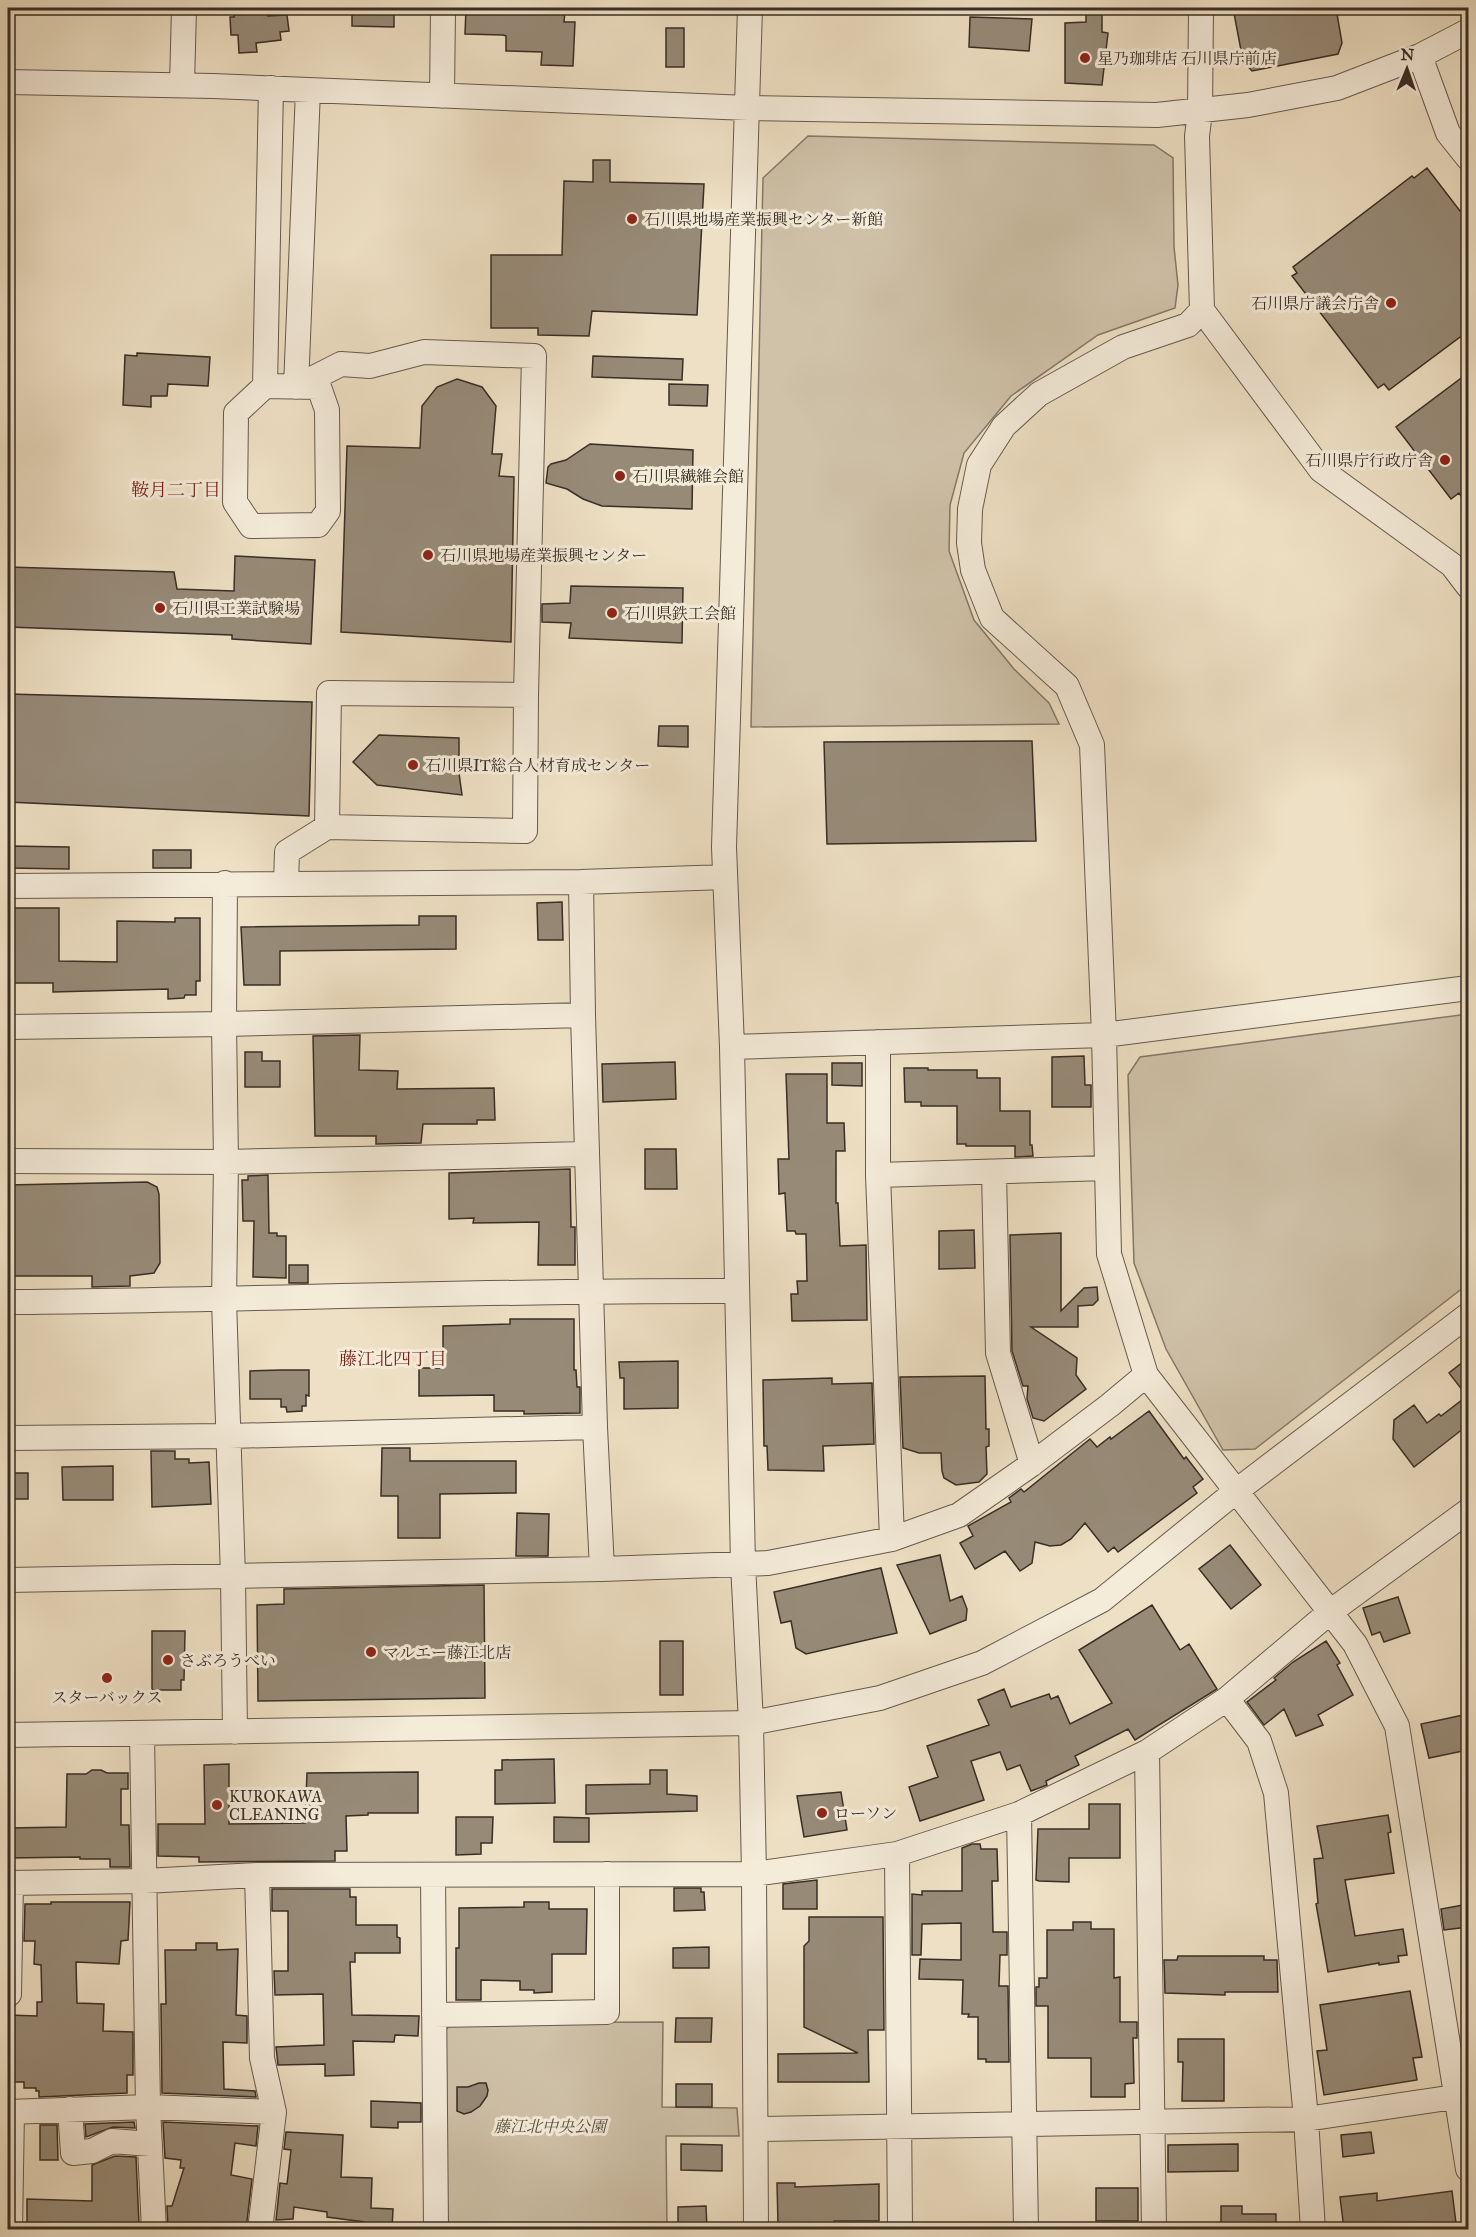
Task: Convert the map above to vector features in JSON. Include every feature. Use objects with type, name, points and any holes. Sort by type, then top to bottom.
[{"type":"street","points":[[182,85],[184,8]]},
{"type":"street","points":[[442,96],[443,8]]},
{"type":"street","points":[[750,8],[724,877],[732,1047],[743,1564],[751,1723],[756,2229]]},
{"type":"street","points":[[1201,8],[1200,112],[1197,136],[1202,310],[1321,470],[1452,565],[1468,586]]},
{"type":"street","points":[[8,82],[271,88],[748,108],[1157,115],[1248,105],[1337,88],[1420,56],[1468,32]]},
{"type":"street","points":[[1420,56],[1448,132],[1468,158]]},
{"type":"street","points":[[265,386],[271,88]]},
{"type":"street","points":[[296,387],[308,90]]},
{"type":"street","points":[[1202,310],[1188,325],[1123,347],[1039,394],[1004,426],[980,465],[970,509],[969,543],[973,570],[992,618],[1067,686],[1092,745],[1104,1035],[1109,1254],[1146,1375],[1355,1644],[1397,1726],[1462,2096],[1468,2169]]},
{"type":"street","points":[[285,883],[287,852],[327,827],[525,831],[534,356],[424,352],[369,366],[342,364],[296,387]]},
{"type":"street","points":[[265,386],[319,387],[327,410],[328,511],[318,525],[251,526],[235,502],[236,412],[265,386]]},
{"type":"street","points":[[327,827],[329,693],[526,695]]},
{"type":"street","points":[[8,886],[581,882],[724,877]]},
{"type":"street","points":[[581,882],[585,1154],[602,1569]]},
{"type":"street","points":[[225,883],[224,1300],[233,1576],[235,1732]]},
{"type":"street","points":[[732,1047],[1104,1035],[1468,988]]},
{"type":"street","points":[[8,1027],[583,1015]]},
{"type":"street","points":[[878,1042],[878,1174],[892,1539]]},
{"type":"street","points":[[8,1161],[226,1162],[585,1154]]},
{"type":"street","points":[[878,1174],[1107,1168]]},
{"type":"street","points":[[994,1172],[998,1353],[1032,1464]]},
{"type":"street","points":[[8,1302],[224,1300],[591,1290],[736,1291]]},
{"type":"street","points":[[8,1735],[751,1723],[880,1698],[982,1663],[1102,1600],[1235,1492],[1468,1315]]},
{"type":"street","points":[[8,1580],[602,1569],[768,1563],[892,1539],[959,1515],[1032,1464],[1146,1375]]},
{"type":"street","points":[[8,1438],[229,1436],[595,1427]]},
{"type":"street","points":[[8,1994],[9,1882],[145,1881],[257,1875],[754,1874],[897,1854],[1019,1814],[1147,1752],[1227,1699],[1330,1612],[1468,1511]]},
{"type":"street","points":[[1227,1699],[1259,1741],[1276,1793],[1306,2119],[1312,2229]]},
{"type":"street","points":[[141,1734],[148,2107],[154,2229]]},
{"type":"street","points":[[1147,1752],[1154,2229]]},
{"type":"street","points":[[1019,1814],[1026,2229]]},
{"type":"street","points":[[897,1854],[900,2229]]},
{"type":"street","points":[[434,2015],[607,2012],[607,1874]]},
{"type":"street","points":[[257,1875],[262,2058],[274,2112],[260,2229]]},
{"type":"street","points":[[433,1875],[436,2229]]},
{"type":"street","points":[[756,2129],[1306,2119],[1462,2096]]},
{"type":"street","points":[[10,2229],[10,2111],[148,2107],[274,2112]]},
{"type":"street","points":[[70,2109],[73,2153],[92,2151],[112,2141],[150,2144]]},
{"type":"green space","points":[[808,136],[1154,145],[1173,158],[1174,247],[1178,285],[1175,308],[1098,335],[1011,396],[964,453],[950,505],[949,551],[974,620],[1014,669],[1049,703],[1059,724],[751,727],[763,178]]},
{"type":"green space","points":[[1468,1014],[1468,1284],[1255,1449],[1223,1450],[1166,1349],[1134,1263],[1128,1075],[1140,1057]]},
{"type":"green space","name":"藤江北中央公園","points":[[663,2022],[662,2107],[737,2108],[739,2136],[666,2136],[667,2229],[447,2229],[443,2034],[451,2023]]},
{"type":"building","points":[[352,8],[394,8],[394,27],[352,26]]},
{"type":"building","points":[[466,8],[536,8],[536,10],[565,11],[564,22],[575,22],[573,66],[541,65],[542,52],[506,51],[506,36],[503,35],[465,34]]},
{"type":"building","points":[[1233,8],[1336,8],[1342,43],[1338,54],[1252,71],[1243,61]]},
{"type":"building","points":[[268,9],[268,16],[287,15],[289,31],[280,32],[281,40],[256,43],[257,52],[239,53],[238,35],[231,35],[230,17],[234,17],[234,12]]},
{"type":"building","name":"星乃珈琲店 石川県庁前店","points":[[1086,10],[1102,11],[1102,32],[1108,33],[1102,85],[1065,83],[1065,23],[1086,22]]},
{"type":"building","points":[[970,17],[1032,19],[1029,51],[969,47]]},
{"type":"building","points":[[666,28],[684,28],[684,67],[666,67]]},
{"type":"building","name":"石川県地場産業振興センター新館","points":[[593,160],[610,160],[610,182],[704,184],[697,315],[592,311],[589,336],[538,335],[538,328],[491,328],[491,255],[562,255],[564,181],[593,182]]},
{"type":"building","name":"石川県庁議会庁舎","points":[[1427,168],[1460,211],[1468,204],[1468,331],[1389,390],[1384,384],[1378,388],[1292,276],[1297,273],[1293,267],[1412,176],[1414,178]]},
{"type":"building","points":[[137,353],[210,357],[208,386],[168,384],[167,396],[151,396],[151,407],[123,405],[125,355],[137,356]]},
{"type":"building","points":[[593,356],[683,359],[682,380],[592,377]]},
{"type":"building","name":"石川県庁行政庁舎","points":[[1468,373],[1468,506],[1459,493],[1451,499],[1396,427]]},
{"type":"building","name":"石川県地場産業振興センター","points":[[457,379],[482,387],[496,406],[492,454],[502,454],[499,476],[514,477],[511,642],[341,632],[347,446],[420,448],[422,406],[437,387]]},
{"type":"building","points":[[669,384],[708,385],[707,406],[669,405]]},
{"type":"building","name":"石川県繊維会館","points":[[590,444],[693,450],[692,509],[602,506],[583,499],[567,489],[546,483],[548,467],[551,464],[566,460]]},
{"type":"building","name":"石川県工業試験場","points":[[235,556],[315,560],[311,644],[232,639],[232,635],[8,627],[8,567],[174,572],[177,589],[234,591]]},
{"type":"building","name":"石川県鉄工会館","points":[[571,586],[683,588],[682,643],[569,638],[571,623],[542,622],[542,604],[570,603]]},
{"type":"building","points":[[8,694],[312,702],[309,816],[8,802]]},
{"type":"building","points":[[659,726],[688,726],[688,747],[658,746]]},
{"type":"building","name":"石川県IT総合人材育成センター","points":[[379,735],[459,738],[459,757],[497,759],[459,773],[462,795],[377,785],[353,762]]},
{"type":"building","points":[[1032,741],[1036,841],[827,844],[824,742]]},
{"type":"building","points":[[8,846],[69,847],[69,869],[8,868]]},
{"type":"building","points":[[153,850],[191,850],[191,868],[153,868]]},
{"type":"building","points":[[562,902],[563,940],[538,940],[537,903]]},
{"type":"building","points":[[8,908],[59,908],[59,961],[117,962],[117,921],[175,922],[175,918],[200,918],[200,981],[196,981],[196,995],[168,999],[168,989],[53,992],[53,983],[8,983]]},
{"type":"building","points":[[419,916],[456,916],[456,949],[280,951],[280,985],[244,985],[241,927],[419,925]]},
{"type":"building","points":[[360,1035],[359,1070],[398,1071],[397,1089],[494,1088],[495,1120],[477,1120],[477,1124],[423,1124],[421,1143],[376,1144],[376,1136],[315,1136],[313,1036]]},
{"type":"building","points":[[245,1052],[262,1052],[262,1061],[280,1061],[280,1087],[245,1087]]},
{"type":"building","points":[[1084,1056],[1085,1085],[1091,1085],[1091,1107],[1052,1107],[1052,1057]]},
{"type":"building","points":[[675,1062],[676,1099],[603,1102],[602,1064]]},
{"type":"building","points":[[832,1063],[862,1063],[862,1086],[832,1085]]},
{"type":"building","points":[[904,1068],[977,1070],[977,1078],[1000,1078],[1000,1111],[1030,1111],[1030,1145],[1032,1145],[1033,1156],[1015,1157],[1015,1146],[957,1144],[957,1106],[921,1106],[921,1102],[905,1102]]},
{"type":"building","points":[[786,1074],[827,1074],[827,1123],[844,1123],[845,1151],[836,1151],[836,1203],[838,1203],[840,1246],[866,1245],[867,1320],[792,1321],[791,1294],[798,1294],[797,1281],[807,1281],[806,1234],[787,1231],[785,1193],[779,1194],[778,1159],[789,1159]]},
{"type":"building","points":[[645,1149],[676,1149],[677,1189],[645,1189]]},
{"type":"building","points":[[570,1169],[571,1227],[575,1227],[575,1265],[538,1265],[539,1222],[473,1223],[474,1218],[449,1219],[449,1173]]},
{"type":"building","points":[[268,1175],[269,1233],[286,1236],[286,1278],[253,1277],[254,1221],[243,1221],[242,1180],[248,1180],[248,1176]]},
{"type":"building","points":[[147,1182],[157,1187],[159,1194],[160,1263],[154,1273],[130,1276],[130,1286],[92,1287],[92,1276],[8,1276],[8,1185]]},
{"type":"building","points":[[974,1230],[975,1268],[939,1269],[939,1231]]},
{"type":"building","points":[[1061,1233],[1061,1311],[1084,1288],[1097,1287],[1098,1300],[1093,1305],[1078,1306],[1078,1327],[1031,1327],[1077,1358],[1076,1375],[1086,1389],[1044,1421],[1033,1418],[1027,1399],[1028,1386],[1023,1386],[1012,1351],[1010,1235]]},
{"type":"building","points":[[289,1265],[308,1265],[308,1283],[289,1283]]},
{"type":"building","points":[[510,1319],[574,1319],[574,1370],[576,1370],[577,1387],[580,1387],[580,1413],[524,1414],[524,1411],[494,1411],[494,1395],[419,1396],[419,1368],[443,1368],[443,1326],[510,1324]]},
{"type":"building","points":[[1468,1358],[1468,1425],[1414,1467],[1393,1439],[1394,1420],[1414,1405],[1427,1423],[1439,1414],[1441,1416],[1467,1396],[1449,1373]]},
{"type":"building","points":[[678,1361],[678,1408],[624,1409],[624,1378],[620,1378],[619,1362]]},
{"type":"building","points":[[309,1370],[309,1396],[306,1395],[306,1406],[302,1406],[302,1411],[287,1412],[286,1407],[281,1407],[281,1399],[250,1399],[250,1371]]},
{"type":"building","points":[[985,1376],[986,1429],[989,1429],[989,1446],[986,1447],[987,1474],[979,1482],[956,1485],[944,1478],[941,1453],[919,1453],[903,1448],[900,1377]]},
{"type":"building","points":[[832,1378],[832,1384],[872,1383],[874,1444],[823,1446],[824,1471],[768,1470],[767,1446],[764,1446],[763,1380]]},
{"type":"building","points":[[1149,1411],[1184,1459],[1186,1457],[1203,1479],[1193,1487],[1197,1493],[1118,1552],[1114,1547],[1108,1552],[1085,1523],[1071,1539],[1061,1545],[1050,1546],[1035,1542],[1032,1563],[1020,1571],[1005,1551],[975,1569],[960,1543],[973,1536],[968,1526],[1011,1502],[1009,1498],[1021,1489],[1024,1492],[1090,1439],[1097,1447]]},
{"type":"building","points":[[382,1448],[410,1448],[410,1461],[516,1461],[516,1493],[440,1494],[440,1538],[398,1538],[398,1496],[381,1496]]},
{"type":"building","points":[[151,1451],[175,1451],[175,1459],[189,1459],[189,1463],[209,1462],[211,1504],[152,1507]]},
{"type":"building","points":[[113,1466],[113,1500],[63,1500],[62,1467]]},
{"type":"building","points":[[8,1473],[28,1473],[28,1499],[8,1499]]},
{"type":"building","points":[[517,1513],[549,1514],[548,1556],[516,1556]]},
{"type":"building","points":[[1230,1545],[1261,1585],[1231,1609],[1199,1569]]},
{"type":"building","points":[[940,1555],[950,1601],[962,1596],[967,1609],[966,1620],[930,1634],[897,1565]]},
{"type":"building","points":[[881,1568],[897,1633],[806,1654],[796,1648],[791,1621],[781,1623],[774,1592]]},
{"type":"building","name":"マルエー藤江北店","points":[[484,1585],[485,1698],[258,1701],[257,1605],[284,1604],[284,1589]]},
{"type":"building","points":[[1398,1597],[1410,1633],[1384,1642],[1380,1632],[1372,1635],[1363,1608]]},
{"type":"building","points":[[1152,1605],[1180,1650],[1189,1644],[1217,1689],[1135,1740],[1128,1729],[1075,1756],[1079,1765],[1046,1781],[1047,1785],[1031,1791],[1020,1765],[1007,1770],[1000,1752],[971,1761],[984,1800],[920,1821],[909,1787],[938,1777],[927,1746],[989,1725],[978,1700],[1004,1689],[1011,1707],[1049,1694],[1051,1699],[1058,1696],[1070,1724],[1112,1703],[1079,1650]]},
{"type":"building","points":[[152,1631],[185,1631],[184,1680],[181,1680],[181,1690],[152,1690]]},
{"type":"building","points":[[660,1641],[683,1641],[683,1695],[660,1695]]},
{"type":"building","points":[[1326,1641],[1340,1663],[1337,1665],[1353,1695],[1318,1715],[1323,1725],[1296,1736],[1284,1709],[1264,1725],[1247,1702],[1276,1680],[1274,1678],[1293,1662]]},
{"type":"building","points":[[1468,1714],[1468,1750],[1429,1758],[1421,1724]]},
{"type":"building","points":[[554,1759],[555,1803],[495,1804],[495,1770],[502,1770],[502,1760]]},
{"type":"building","points":[[229,1764],[229,1824],[305,1823],[307,1773],[418,1772],[418,1813],[368,1813],[368,1815],[346,1816],[347,1851],[335,1851],[335,1861],[199,1862],[199,1857],[158,1856],[158,1824],[205,1824],[204,1765]]},
{"type":"building","points":[[92,1770],[128,1773],[128,1789],[121,1789],[121,1825],[129,1825],[130,1867],[110,1867],[110,1859],[8,1858],[8,1828],[66,1827],[67,1774],[86,1774]]},
{"type":"building","points":[[650,1770],[667,1770],[667,1794],[697,1796],[697,1811],[586,1814],[586,1785],[650,1784]]},
{"type":"building","name":"ローソン","points":[[841,1792],[847,1830],[804,1837],[797,1796]]},
{"type":"building","points":[[1089,1804],[1120,1804],[1120,1858],[1069,1858],[1069,1882],[1036,1880],[1038,1829],[1089,1829]]},
{"type":"building","points":[[1388,1815],[1391,1832],[1388,1833],[1394,1873],[1345,1880],[1355,1936],[1403,1929],[1407,1955],[1398,1956],[1399,1962],[1328,1972],[1316,1904],[1318,1903],[1314,1859],[1323,1858],[1317,1826]]},
{"type":"building","points":[[456,1817],[493,1817],[492,1843],[481,1843],[481,1854],[456,1855]]},
{"type":"building","points":[[554,1817],[589,1818],[589,1842],[554,1842]]},
{"type":"building","points":[[980,1844],[981,1849],[997,1849],[998,1881],[992,1881],[993,1932],[1007,1932],[1007,1955],[1000,1955],[999,1986],[1008,1986],[1009,2062],[986,2062],[986,2059],[978,2059],[978,2017],[968,2017],[969,2014],[962,2014],[963,1980],[919,1979],[920,1959],[961,1960],[961,1923],[922,1924],[921,1955],[912,1955],[912,1894],[922,1895],[922,1891],[962,1891],[962,1848]]},
{"type":"building","points":[[817,1880],[817,1909],[783,1909],[783,1884]]},
{"type":"building","points":[[674,1888],[701,1888],[701,1892],[704,1892],[705,1910],[674,1911]]},
{"type":"building","points":[[272,1889],[350,1889],[350,1897],[356,1897],[356,1925],[397,1925],[400,1953],[355,1953],[355,1962],[350,1962],[352,2015],[419,2016],[418,2036],[395,2035],[394,2042],[353,2041],[354,2075],[325,2076],[325,2064],[278,2065],[276,2047],[324,2045],[323,1994],[275,1995],[274,1971],[288,1971],[288,1911],[272,1911]]},
{"type":"building","points":[[51,1902],[130,1902],[128,1940],[121,1941],[119,1964],[76,1962],[77,2003],[104,2004],[103,2031],[133,2032],[133,2075],[127,2075],[127,2093],[39,2097],[39,2091],[36,2091],[36,2088],[24,2088],[24,2082],[8,2082],[8,2015],[37,2016],[37,2002],[42,2002],[41,1965],[34,1964],[35,1941],[24,1941],[25,1904],[51,1904]]},
{"type":"building","points":[[524,1902],[549,1902],[549,1909],[587,1909],[586,1954],[552,1954],[552,1992],[534,1993],[534,1990],[520,1990],[520,1981],[481,1980],[481,2000],[456,2000],[459,1908],[524,1907]]},
{"type":"building","points":[[1468,1906],[1468,1927],[1444,1930],[1441,1909]]},
{"type":"building","points":[[809,1917],[883,1917],[884,2030],[868,2030],[869,2082],[778,2082],[778,2054],[858,2053],[804,2027],[804,1946],[809,1941]]},
{"type":"building","points":[[1073,1922],[1091,1922],[1091,1929],[1114,1929],[1114,1978],[1120,1977],[1120,2022],[1137,2022],[1137,2038],[1133,2038],[1134,2083],[1125,2084],[1125,2097],[1091,2097],[1091,2058],[1048,2058],[1048,2006],[1036,2006],[1036,1987],[1039,1987],[1039,1978],[1047,1978],[1047,1930],[1073,1930]]},
{"type":"building","points":[[196,1943],[217,1943],[217,1950],[238,1949],[236,2015],[247,2016],[247,2043],[223,2042],[224,2089],[255,2091],[256,2097],[162,2093],[161,2004],[166,2004],[165,1950],[196,1950]]},
{"type":"building","points":[[709,1947],[709,1968],[673,1968],[673,1948]]},
{"type":"building","points":[[1178,1956],[1264,1956],[1264,1960],[1277,1960],[1278,1992],[1225,1992],[1225,1995],[1165,1993],[1164,1960],[1177,1960]]},
{"type":"building","points":[[1410,1991],[1422,2057],[1413,2058],[1417,2080],[1324,2095],[1317,2051],[1327,2050],[1320,2005]]},
{"type":"building","points":[[676,2018],[712,2018],[711,2042],[675,2042]]},
{"type":"building","points":[[1178,2039],[1224,2039],[1224,2101],[1182,2101],[1183,2062],[1178,2062]]},
{"type":"building","points":[[486,2083],[488,2090],[480,2106],[464,2114],[457,2111],[457,2087],[468,2087]]},
{"type":"building","points":[[676,2084],[712,2084],[712,2107],[676,2107]]},
{"type":"building","points":[[371,2101],[421,2103],[421,2122],[398,2122],[398,2128],[371,2127]]},
{"type":"building","points":[[134,2122],[135,2128],[113,2127],[86,2137],[85,2124]]},
{"type":"building","points":[[163,2122],[258,2126],[256,2146],[235,2143],[231,2175],[252,2179],[246,2229],[168,2228],[167,2206],[172,2206],[184,2168],[180,2168],[181,2160],[165,2158]]},
{"type":"building","points":[[40,2125],[57,2125],[58,2160],[40,2160]]},
{"type":"building","points":[[286,2132],[343,2135],[341,2177],[372,2178],[371,2208],[393,2209],[392,2229],[363,2229],[364,2222],[327,2217],[327,2212],[294,2207],[293,2219],[276,2220],[280,2183],[287,2184],[291,2150],[284,2149]]},
{"type":"building","points":[[1371,2132],[1374,2153],[1343,2157],[1341,2135]]},
{"type":"building","points":[[681,2144],[722,2145],[722,2171],[681,2170]]},
{"type":"building","points":[[1238,2144],[1238,2171],[1168,2172],[1168,2145]]},
{"type":"building","points":[[115,2156],[136,2157],[139,2224],[124,2224],[124,2229],[27,2229],[27,2199],[92,2201],[92,2165]]},
{"type":"building","points":[[777,2183],[795,2183],[795,2187],[879,2184],[879,2221],[778,2225]]},
{"type":"building","points":[[1096,2188],[1138,2188],[1138,2221],[1096,2221]]},
{"type":"building","points":[[1452,2191],[1456,2223],[1406,2229],[1344,2229],[1340,2197],[1377,2193],[1377,2201]]},
{"type":"building","points":[[706,2206],[707,2229],[678,2229],[678,2207]]},
{"type":"building","points":[[1221,2206],[1242,2206],[1242,2214],[1276,2214],[1276,2229],[1221,2229]]},
{"type":"place","name":"星乃珈琲店 石川県庁前店","points":[[1085,58]]},
{"type":"place","name":"石川県地場産業振興センター新館","points":[[632,219]]},
{"type":"place","name":"石川県庁議会庁舎","points":[[1391,303]]},
{"type":"place","name":"石川県庁行政庁舎","points":[[1445,460]]},
{"type":"place","name":"石川県繊維会館","points":[[620,476]]},
{"type":"place","name":"石川県地場産業振興センター","points":[[428,555]]},
{"type":"place","name":"石川県工業試験場","points":[[160,608]]},
{"type":"place","name":"石川県鉄工会館","points":[[612,613]]},
{"type":"place","name":"石川県IT総合人材育成センター","points":[[413,765]]},
{"type":"place","name":"マルエー藤江北店","points":[[371,1652]]},
{"type":"place","name":"さぶろうべい","points":[[168,1660]]},
{"type":"place","name":"スターバックス","points":[[107,1678]]},
{"type":"place","name":"KUROKAWA CLEANING","points":[[217,1805]]},
{"type":"place","name":"ローソン","points":[[822,1813]]},
{"type":"district","name":"鞍月二丁目","points":[[176,490]]},
{"type":"district","name":"藤江北四丁目","points":[[393,1359]]}]
